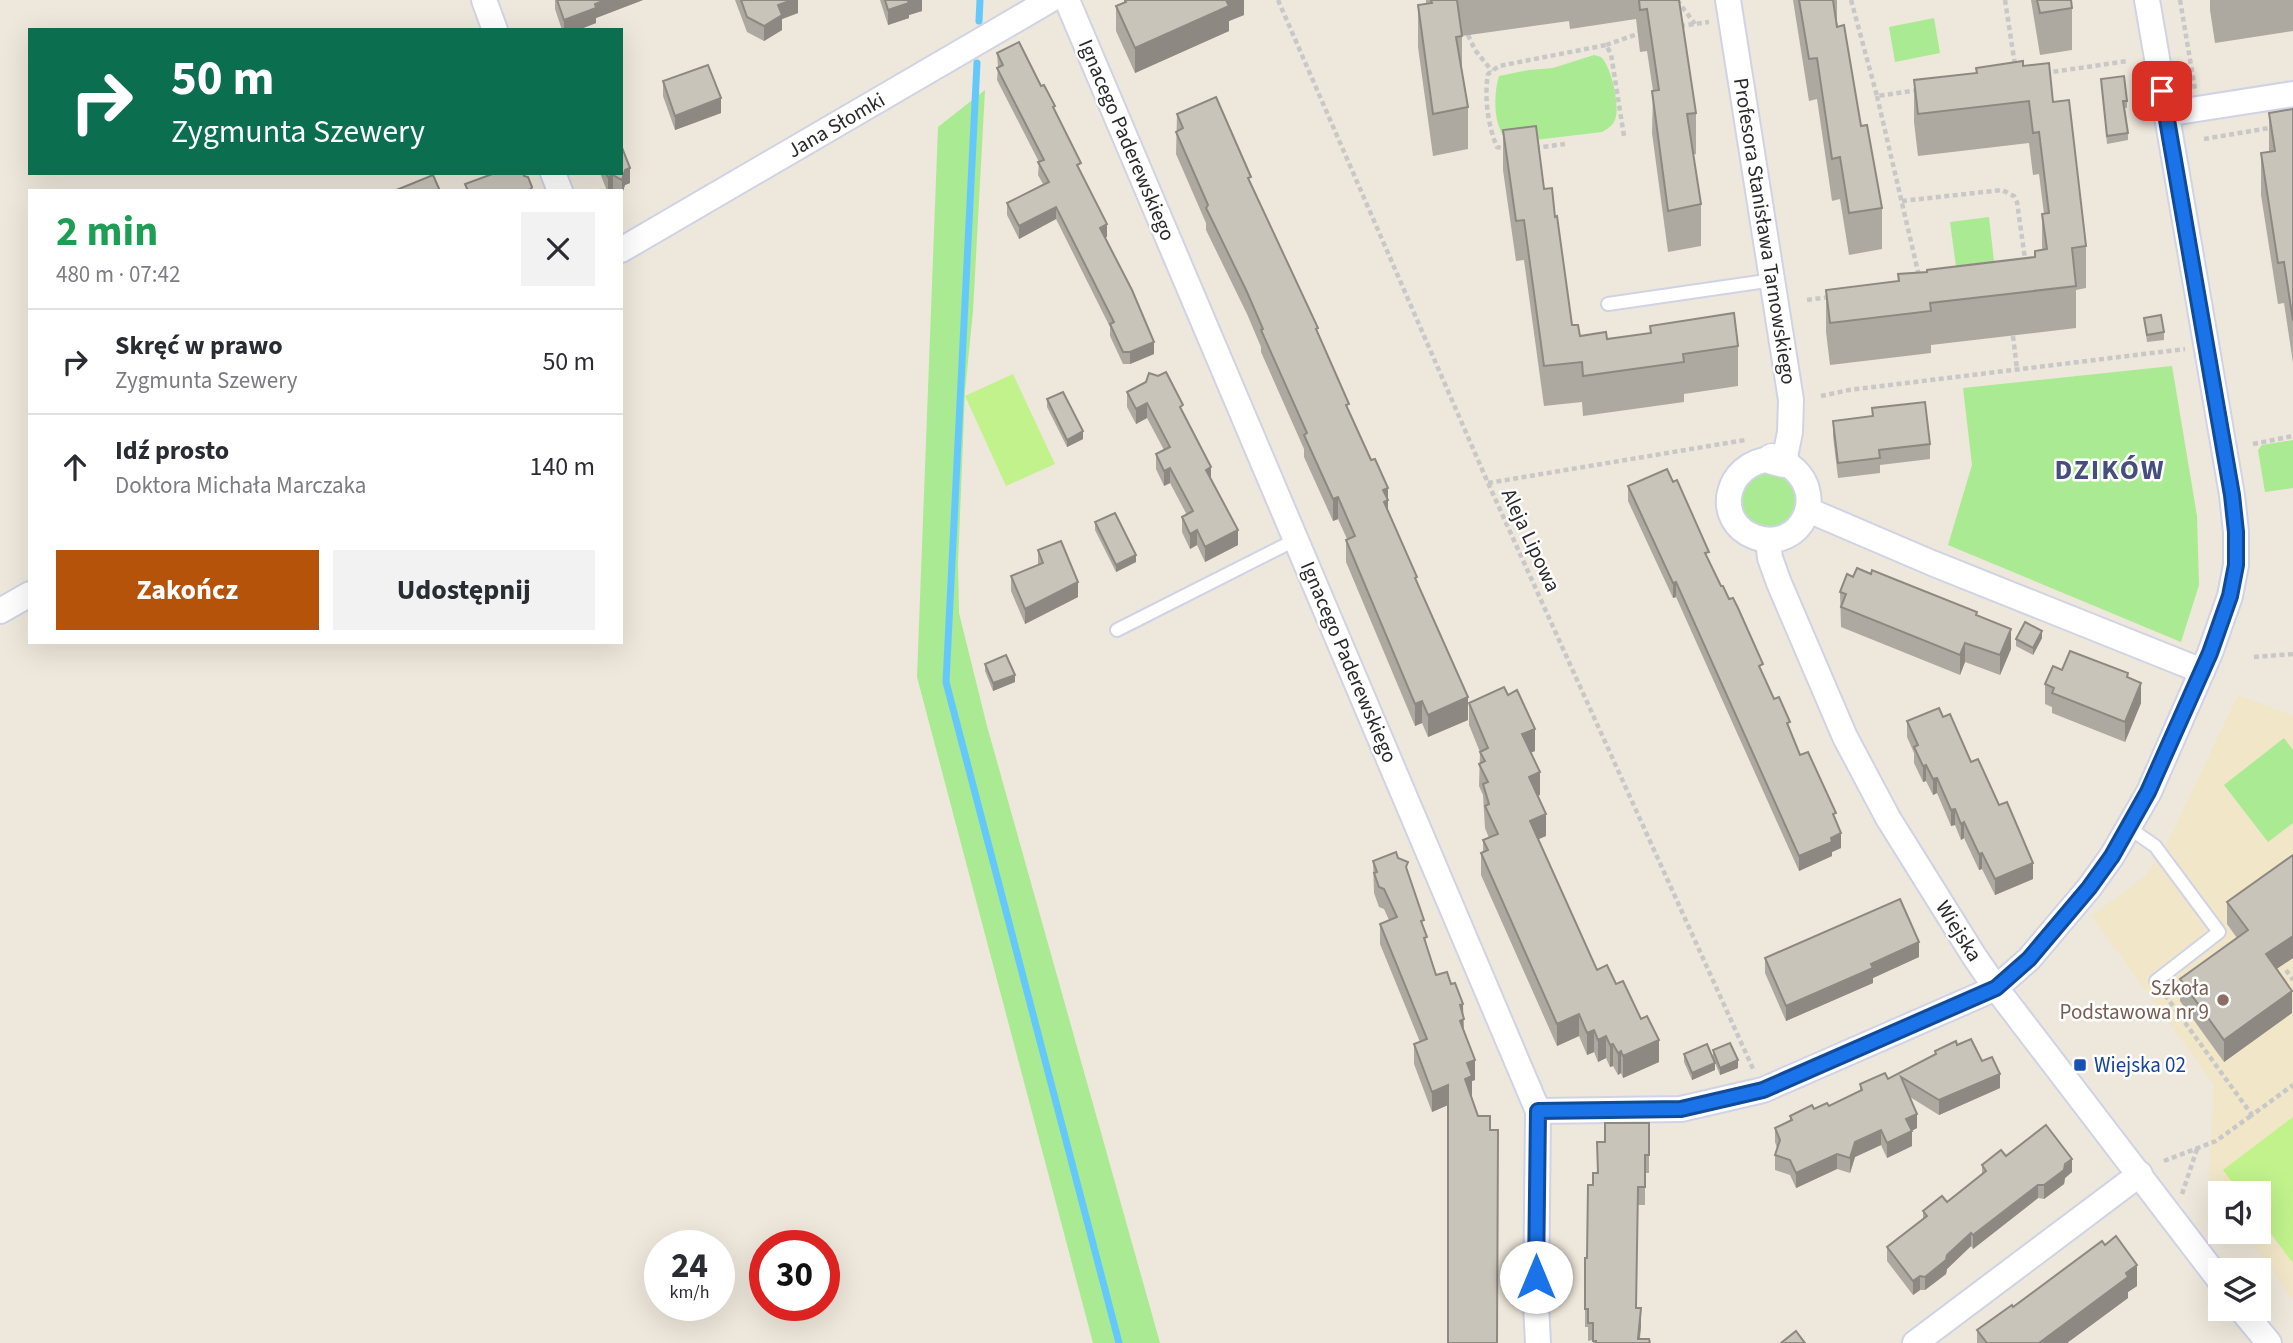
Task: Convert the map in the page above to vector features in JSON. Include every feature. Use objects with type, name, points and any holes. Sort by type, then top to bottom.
[{"type":"street","points":[[484,0],[494,28]]},
{"type":"street","name":"Jana Słomki","points":[[623,249],[1050,0]]},
{"type":"street","name":"Ignacego Paderewskiego","points":[[1068,0],[1538,1111],[1538,1343]]},
{"type":"street","points":[[1538,1111],[1681,1109],[1763,1090],[1996,988],[2029,959],[2062,921],[2097,877],[2129,828],[2202,671],[2230,596],[2236,565],[2236,532],[2223,441],[2147,0]]},
{"type":"street","name":"Profesora Stanisława Tarnowskiego","points":[[1729,9],[1791,400],[1790,432],[1778,461]]},
{"type":"street","points":[[2165,114],[2293,94]]},
{"type":"street","points":[[1761,460],[1778,461],[1794,468],[1807,487],[1808,510],[1793,532],[1768,540],[1754,537],[1734,520],[1729,494],[1734,481],[1750,464],[1761,460]]},
{"type":"street","points":[[1808,510],[1932,563],[2202,671]]},
{"type":"street","name":"Wiejska","points":[[1768,540],[1770,558],[1779,583],[1845,737],[1888,818],[1973,956],[2208,1265]]},
{"type":"street","points":[[0,611],[28,595]]},
{"type":"street","points":[[1915,1343],[2140,1174]]},
{"type":"street","points":[[2251,1321],[2269,1343]]},
{"type":"lane","points":[[1608,304],[1773,280]]},
{"type":"lane","points":[[1118,630],[1297,539]]},
{"type":"lane","points":[[2129,828],[2155,846],[2219,932],[2155,982]]},
{"type":"path","name":"Aleja Lipowa","points":[[1278,0],[1488,483],[1763,1090]]},
{"type":"path","points":[[1677,0],[1695,24]]},
{"type":"path","points":[[1851,0],[1877,96],[1921,286]]},
{"type":"path","points":[[2005,0],[2017,76]]},
{"type":"path","points":[[2180,0],[2197,97]]},
{"type":"path","points":[[1677,27],[1695,24],[1729,9]]},
{"type":"path","points":[[1510,151],[1497,147],[1492,136],[1485,88],[1488,74],[1499,66],[1606,45],[1644,31]]},
{"type":"path","points":[[1468,35],[1475,50],[1492,71]]},
{"type":"path","points":[[1606,45],[1611,54],[1624,136]]},
{"type":"path","points":[[2042,73],[2128,61]]},
{"type":"path","points":[[1877,96],[1928,89]]},
{"type":"path","points":[[2204,139],[2280,127]]},
{"type":"path","points":[[1523,149],[1565,144]]},
{"type":"path","points":[[1902,201],[2002,190],[2009,192],[2017,202],[2025,259],[2022,268]]},
{"type":"path","points":[[1807,300],[1832,297]]},
{"type":"path","points":[[2012,335],[2017,369]]},
{"type":"path","points":[[1821,396],[1849,390],[2196,348]]},
{"type":"path","points":[[2253,444],[2293,436]]},
{"type":"path","points":[[1488,483],[1745,440]]},
{"type":"path","points":[[2254,657],[2293,654]]},
{"type":"path","points":[[2286,970],[2293,980]]},
{"type":"path","points":[[2155,982],[2252,1115]]},
{"type":"path","points":[[2164,1161],[2216,1141],[2293,1085]]},
{"type":"path","points":[[2181,1197],[2197,1148]]},
{"type":"shaded area","name":"Szkoła Podstawowa nr 9","points":[[2238,695],[2293,716],[2293,1300],[2271,1269],[2271,1258],[2263,1258],[2253,1244],[2271,1244],[2271,1181],[2209,1181],[2214,1085],[2092,916],[2144,877],[2165,848]]},
{"type":"green space","points":[[1934,18],[1940,53],[1895,62],[1889,27]]},
{"type":"green space","points":[[1594,55],[1605,62],[1613,85],[1617,110],[1611,126],[1602,132],[1509,143],[1497,120],[1496,93],[1499,76],[1553,68]]},
{"type":"green space","points":[[985,90],[973,311],[965,391],[958,564],[959,613],[987,726],[1160,1343],[1093,1343],[917,677],[938,127]]},
{"type":"green space","points":[[1989,217],[1994,261],[1956,266],[1950,222]]},
{"type":"green space","points":[[2172,366],[2197,516],[2199,585],[2181,642],[1948,545],[1972,465],[1963,388]]},
{"type":"green space","points":[[1013,374],[1055,464],[1006,486],[965,396]]},
{"type":"green space","points":[[2293,440],[2293,488],[2265,492],[2258,450],[2262,445]]},
{"type":"green space","points":[[1768,473],[1787,481],[1795,500],[1787,519],[1768,527],[1749,519],[1741,500],[1749,481]]},
{"type":"green space","points":[[2284,738],[2293,750],[2293,823],[2268,842],[2224,785]]},
{"type":"green space","points":[[2293,1117],[2293,1263],[2271,1234],[2271,1181],[2231,1181],[2223,1170]]},
{"type":"building","points":[[557,0],[605,0],[595,4],[596,8],[564,20]]},
{"type":"building","points":[[741,0],[792,0],[778,5],[782,15],[764,26],[747,17]]},
{"type":"building","points":[[885,0],[910,0],[909,3],[888,10]]},
{"type":"building","points":[[1125,0],[1226,0],[1229,6],[1135,48],[1116,6],[1126,2]]},
{"type":"building","points":[[1431,0],[1457,0],[1462,36],[1456,37],[1468,107],[1433,114],[1418,5],[1432,3]]},
{"type":"building","points":[[1639,0],[1679,0],[1696,113],[1687,114],[1701,204],[1668,211],[1652,91],[1659,90],[1647,9],[1640,10]]},
{"type":"building","points":[[1799,0],[1833,0],[1837,27],[1844,25],[1861,126],[1867,125],[1882,208],[1849,213],[1840,157],[1832,159],[1817,58],[1809,59]]},
{"type":"building","points":[[2037,0],[2071,0],[2072,8],[2040,13]]},
{"type":"building","points":[[1019,42],[1041,86],[1044,85],[1055,106],[1053,107],[1081,163],[1077,165],[1107,224],[1100,228],[1132,290],[1154,342],[1130,352],[1123,352],[1110,324],[1114,322],[1056,207],[1019,226],[1007,203],[1049,182],[1038,162],[1044,160],[997,68],[1003,65],[997,53]]},
{"type":"building","points":[[2023,61],[2023,66],[2049,63],[2053,102],[2069,100],[2086,246],[2072,248],[2076,286],[1930,303],[1931,311],[1830,323],[1826,290],[1899,281],[1898,274],[2035,257],[2035,251],[2047,249],[2042,214],[2049,213],[2039,132],[2033,133],[2029,101],[1918,114],[1914,80],[1977,73],[1976,68]]},
{"type":"building","points":[[708,65],[721,98],[675,116],[663,81]]},
{"type":"building","points":[[2124,76],[2127,101],[2123,101],[2128,133],[2107,136],[2101,79]]},
{"type":"building","points":[[1216,97],[1251,177],[1248,178],[1318,328],[1316,329],[1349,404],[1346,405],[1371,460],[1375,459],[1388,488],[1383,490],[1388,500],[1384,502],[1468,697],[1428,715],[1422,701],[1415,704],[1346,540],[1355,536],[1338,497],[1333,499],[1304,435],[1307,433],[1247,292],[1206,208],[1208,205],[1176,132],[1183,128],[1177,114]]},
{"type":"building","points":[[2293,109],[2293,321],[2284,262],[2278,263],[2261,153],[2275,151],[2269,113]]},
{"type":"building","points":[[1536,126],[1544,189],[1552,188],[1572,325],[1578,325],[1580,336],[1606,332],[1607,339],[1651,333],[1650,326],[1734,313],[1738,346],[1683,354],[1684,362],[1583,376],[1582,362],[1544,366],[1524,220],[1516,221],[1503,130]]},
{"type":"building","points":[[623,150],[630,168],[625,170],[622,180],[613,175],[623,175]]},
{"type":"building","points":[[433,175],[439,189],[399,189]]},
{"type":"building","points":[[490,175],[524,175],[528,177],[532,187],[467,189],[465,184]]},
{"type":"building","points":[[2161,315],[2164,332],[2147,335],[2144,318]]},
{"type":"building","points":[[1166,372],[1183,405],[1180,407],[1211,467],[1206,470],[1238,530],[1205,547],[1197,530],[1190,534],[1182,517],[1193,511],[1170,468],[1164,471],[1156,454],[1170,447],[1147,403],[1136,409],[1127,392],[1146,382],[1149,373],[1158,376]]},
{"type":"building","points":[[1063,392],[1083,431],[1067,440],[1047,399]]},
{"type":"building","points":[[1925,402],[1930,444],[1879,450],[1880,458],[1838,463],[1833,421],[1873,416],[1872,408]]},
{"type":"building","points":[[1667,469],[1673,482],[1677,480],[1709,552],[1705,553],[1721,586],[1729,599],[1733,598],[1738,608],[1763,664],[1759,666],[1774,699],[1779,697],[1790,722],[1787,723],[1800,755],[1808,752],[1836,813],[1833,814],[1841,833],[1831,838],[1832,842],[1799,856],[1676,582],[1673,583],[1628,486]]},
{"type":"building","points":[[1115,513],[1136,555],[1116,565],[1095,522]]},
{"type":"building","points":[[1061,541],[1078,582],[1025,609],[1011,576],[1043,563],[1038,550]]},
{"type":"building","points":[[1857,568],[1871,574],[1872,570],[1977,612],[1976,615],[2011,629],[2000,655],[1965,643],[1960,655],[1841,607],[1846,594],[1840,592],[1847,574],[1853,577]]},
{"type":"building","points":[[2025,622],[2042,631],[2033,648],[2016,639]]},
{"type":"building","points":[[2070,651],[2128,673],[2127,677],[2141,683],[2125,722],[2052,693],[2054,688],[2045,684],[2053,666],[2062,670]]},
{"type":"building","points":[[1006,655],[1015,675],[993,683],[985,664]]},
{"type":"building","points":[[1504,687],[1508,695],[1517,690],[1535,729],[1522,734],[1540,772],[1529,777],[1546,814],[1530,821],[1597,970],[1607,965],[1616,984],[1623,981],[1641,1019],[1647,1016],[1659,1040],[1623,1056],[1613,1044],[1610,1045],[1606,1036],[1598,1040],[1594,1030],[1587,1033],[1579,1014],[1557,1024],[1481,853],[1488,850],[1483,840],[1498,834],[1485,806],[1489,804],[1483,784],[1488,782],[1479,764],[1485,761],[1480,752],[1488,748],[1469,703]]},
{"type":"building","points":[[1939,708],[1943,717],[1950,714],[1971,762],[1978,759],[1999,805],[2007,802],[2033,863],[1995,879],[1982,853],[1979,854],[1964,822],[1961,824],[1955,809],[1951,810],[1937,778],[1933,779],[1926,765],[1923,766],[1914,747],[1918,745],[1907,721]]},
{"type":"building","points":[[1396,852],[1398,858],[1408,862],[1406,867],[1424,920],[1421,921],[1427,937],[1424,938],[1436,975],[1447,972],[1451,984],[1455,983],[1463,1004],[1460,1005],[1464,1019],[1460,1021],[1475,1060],[1467,1063],[1472,1076],[1465,1079],[1478,1116],[1490,1116],[1490,1130],[1498,1130],[1497,1343],[1448,1343],[1448,1085],[1432,1092],[1414,1044],[1427,1039],[1380,924],[1397,917],[1384,889],[1379,887],[1373,861]]},
{"type":"building","points":[[2293,855],[2293,936],[2266,954],[2292,991],[2224,1040],[2180,979],[2248,930],[2227,902]]},
{"type":"building","points":[[1900,899],[1919,942],[1871,964],[1873,968],[1786,1006],[1765,958]]},
{"type":"building","points":[[1971,1039],[1982,1061],[1992,1057],[2000,1074],[1939,1100],[1901,1077],[1917,1114],[1906,1119],[1912,1131],[1887,1143],[1881,1130],[1855,1142],[1850,1158],[1837,1154],[1796,1173],[1790,1160],[1775,1155],[1780,1140],[1775,1128],[1792,1120],[1790,1116],[1812,1105],[1814,1109],[1827,1103],[1829,1106],[1862,1090],[1860,1084],[1885,1073],[1888,1079],[1936,1054],[1935,1051],[1956,1041],[1957,1045]]},
{"type":"building","points":[[1730,1043],[1738,1060],[1720,1068],[1713,1050]]},
{"type":"building","points":[[1707,1044],[1715,1063],[1692,1073],[1684,1054]]},
{"type":"building","points":[[1605,1123],[1649,1123],[1645,1187],[1638,1187],[1636,1308],[1641,1308],[1638,1339],[1649,1339],[1650,1343],[1596,1343],[1593,1341],[1593,1323],[1588,1323],[1588,1309],[1585,1309],[1588,1185],[1593,1185],[1593,1173],[1598,1173],[1597,1142],[1605,1142]]},
{"type":"building","points":[[2046,1125],[2072,1159],[2065,1164],[2064,1170],[2044,1185],[2038,1185],[1973,1235],[1971,1233],[1947,1255],[1946,1260],[1925,1277],[1920,1276],[1913,1281],[1887,1247],[1927,1216],[1923,1211],[1942,1196],[1947,1202],[1986,1171],[1982,1165],[2001,1150],[2006,1156]]},
{"type":"building","points":[[2116,1236],[2137,1265],[2126,1273],[2128,1277],[2039,1343],[1987,1343],[1977,1330],[2012,1305],[2013,1307],[2102,1241],[2105,1245]]},
{"type":"building","points":[[1796,1331],[1805,1343],[1781,1343]]},
{"type":"waterway","points":[[979,21],[980,0]]},
{"type":"waterway","points":[[977,63],[946,682],[1119,1343]]},
{"type":"place","name":"Szkoła Podstawowa nr 9","points":[[2223,1000]]},
{"type":"place","name":"Wiejska 02","points":[[2080,1065]]},
{"type":"district","name":"DZIKÓW","points":[[2110,469]]},
{"type":"route","points":[[1536,1277],[1538,1111],[1681,1109],[1763,1090],[1996,988],[2029,959],[2089,888],[2112,856],[2142,805],[2210,653],[2230,596],[2236,565],[2232,495],[2162,91]]}]
